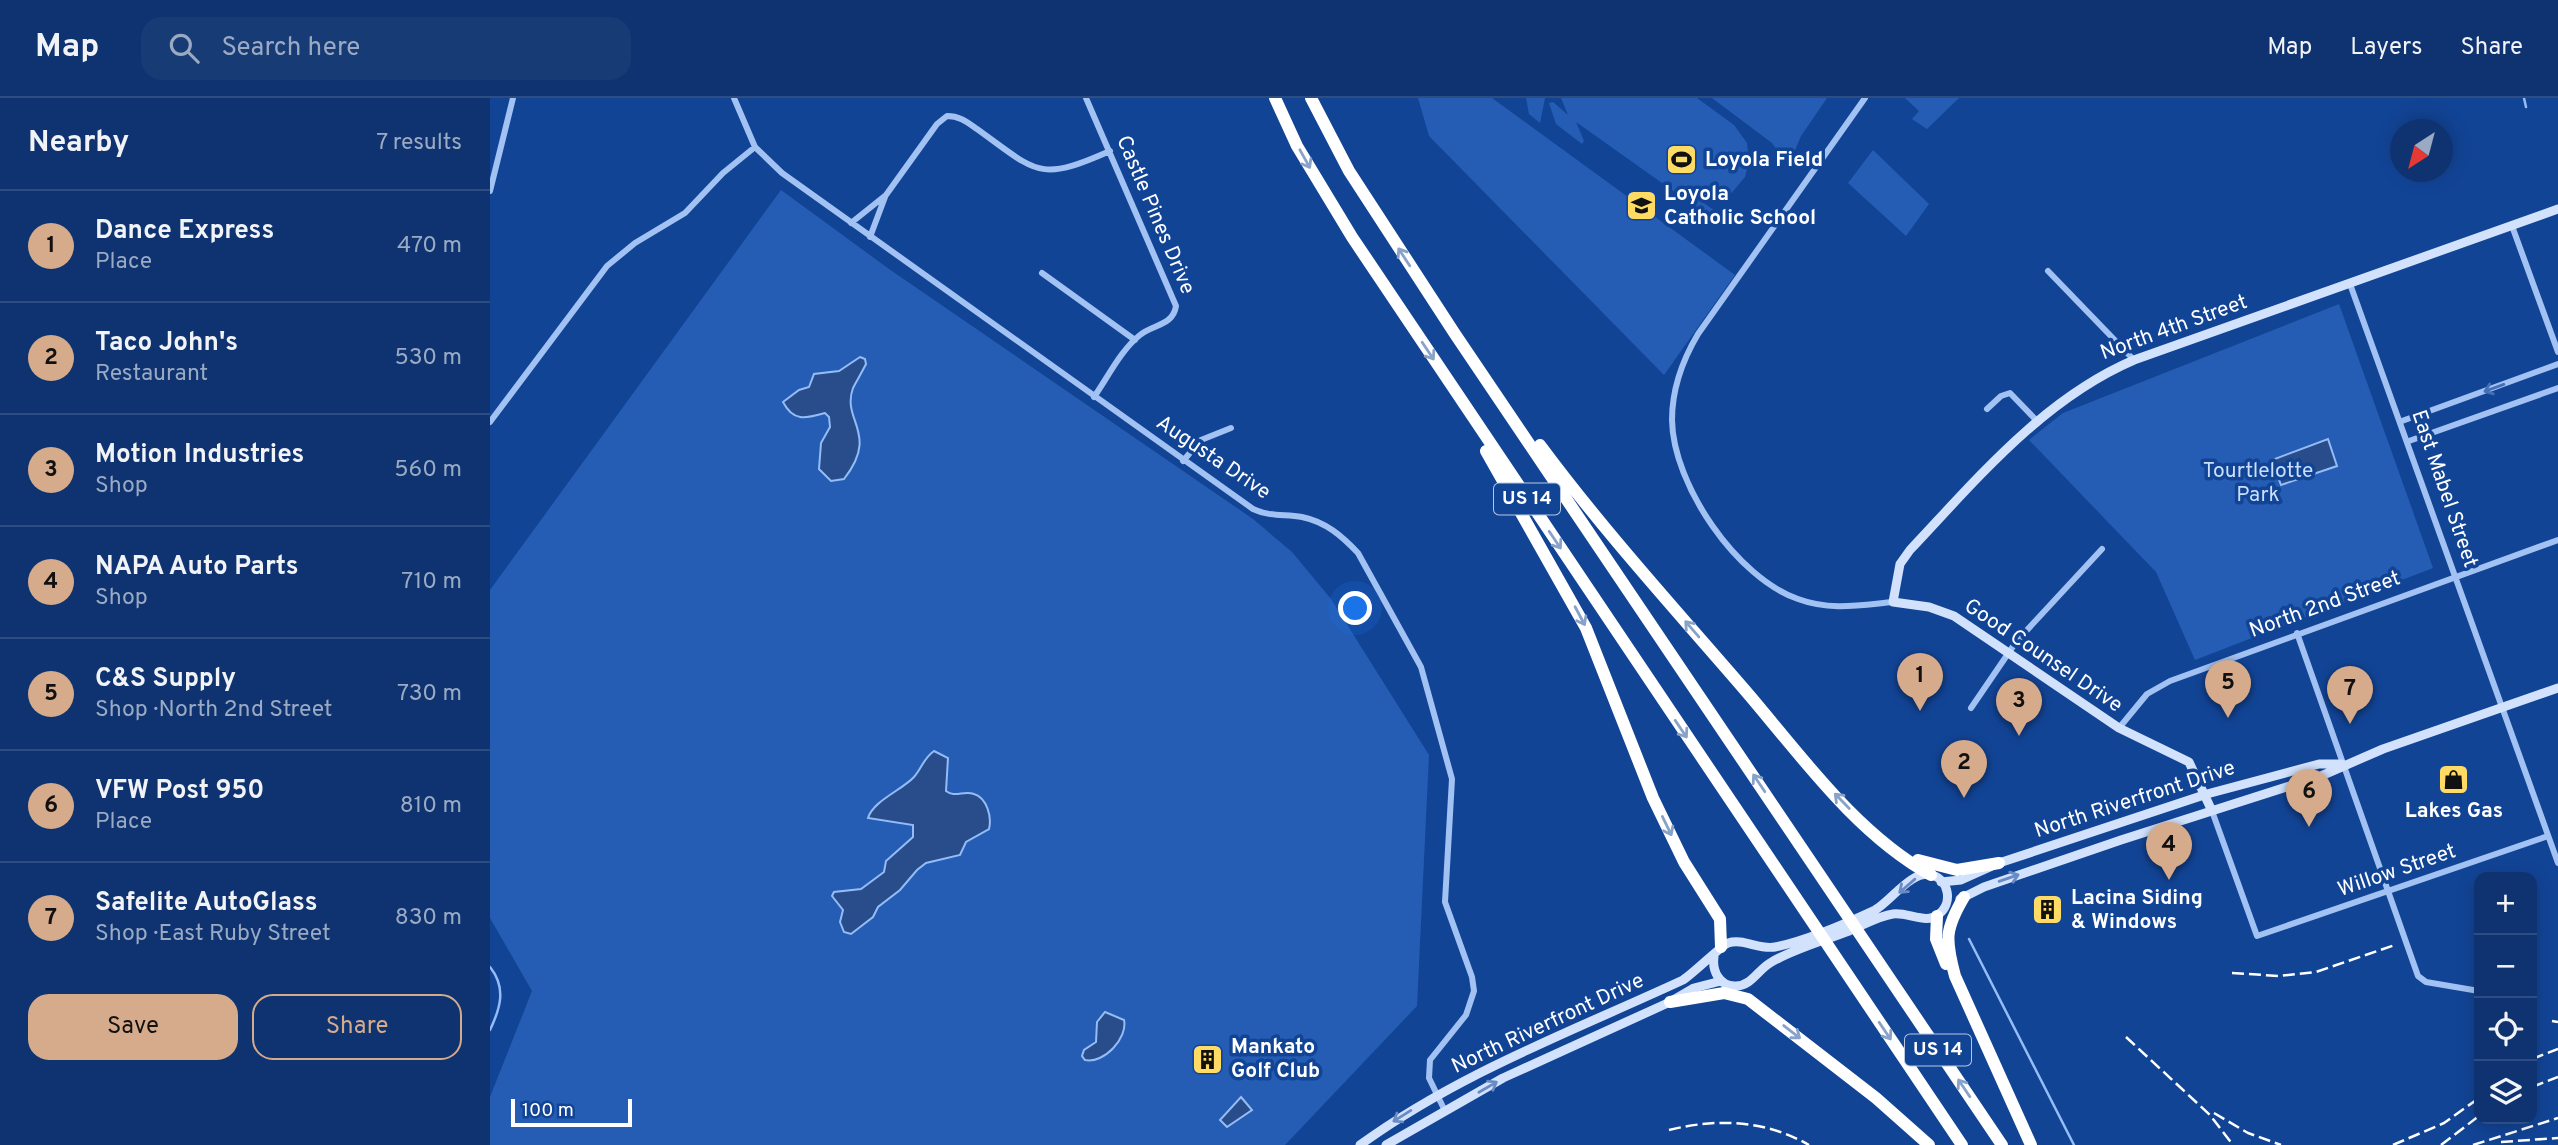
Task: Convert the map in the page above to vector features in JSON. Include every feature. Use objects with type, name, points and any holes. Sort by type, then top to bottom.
[{"type":"highway","name":"US 14","points":[[1275,98],[1323,192],[1962,1145]]},
{"type":"highway","name":"US 14","points":[[1311,98],[1349,171],[1455,334],[2002,1145]]},
{"type":"highway","points":[[1455,334],[1604,527],[1835,794],[1898,855],[1936,878]]},
{"type":"highway","points":[[1451,385],[1586,628],[1653,798],[1684,862],[1720,919],[1717,952]]},
{"type":"highway","points":[[1875,833],[1936,867],[1957,870],[1999,863]]},
{"type":"highway","points":[[1955,976],[1947,933],[1951,918],[1964,897]]},
{"type":"highway","points":[[1937,916],[1938,947],[1955,976],[2031,1145]]},
{"type":"highway","points":[[1670,1002],[1729,987],[1757,1005],[1836,1066],[1929,1145]]},
{"type":"main road","name":"North 4th Street","points":[[1894,602],[1900,564],[1910,550],[2037,421],[2097,376],[2134,360],[2558,209]]},
{"type":"main road","name":"Good Counsel Drive","points":[[1894,602],[1928,607],[1954,616],[2119,728],[2189,762],[2213,811]]},
{"type":"main road","name":"North Riverfront Drive","points":[[1946,906],[1984,887],[2321,776],[2343,764],[2558,688]]},
{"type":"main road","name":"North Riverfront Drive","points":[[1360,1145],[1405,1113],[1528,1048],[1684,980],[1717,952],[1738,942],[1775,947],[1885,904],[1912,880],[1936,878],[1958,881],[1999,863],[2207,794],[2319,764],[2343,764]]},
{"type":"main road","points":[[1936,878],[1947,891],[1946,906],[1937,916]]},
{"type":"main road","name":"North Riverfront Drive","points":[[1386,1145],[1516,1072],[1670,1002],[1694,988],[1746,984],[1776,959],[1891,915],[1923,918],[1937,916]]},
{"type":"main road","points":[[1717,952],[1714,969],[1729,987]]},
{"type":"street","points":[[490,191],[513,98]]},
{"type":"street","name":"Augusta Drive","points":[[734,98],[755,147],[782,173],[1253,509],[1269,516],[1300,517],[1315,521],[1344,538],[1370,573],[1409,643],[1432,699],[1452,779],[1445,902],[1472,977],[1473,997],[1466,1015],[1430,1060],[1429,1078],[1437,1097]]},
{"type":"street","name":"Castle Pines Drive","points":[[1086,98],[1176,306],[1167,321],[1144,331],[1135,340],[1094,397]]},
{"type":"street","name":"Good Counsel Drive","points":[[1865,98],[1698,334],[1678,377],[1672,423],[1682,468],[1727,546],[1747,569],[1777,590],[1816,604],[1835,608],[1894,602]]},
{"type":"street","points":[[870,237],[886,195],[937,124],[947,116],[963,119],[1020,160],[1043,170],[1074,167],[1110,151]]},
{"type":"street","points":[[490,422],[607,266],[635,243],[685,213],[723,173],[755,147]]},
{"type":"street","points":[[851,223],[886,195]]},
{"type":"street","points":[[2512,226],[2558,352]]},
{"type":"street","points":[[2048,271],[2134,360]]},
{"type":"street","points":[[1042,273],[1135,340]]},
{"type":"street","name":"East Mabel Street","points":[[2350,284],[2402,421],[2558,863]]},
{"type":"street","points":[[2402,421],[2558,364]]},
{"type":"street","points":[[2409,441],[2558,388]]},
{"type":"street","points":[[1987,409],[2001,396],[2010,393],[2037,421]]},
{"type":"street","points":[[1183,461],[1201,440],[1231,428]]},
{"type":"street","name":"North 2nd Street","points":[[2119,728],[2137,704],[2158,686],[2297,633],[2558,540]]},
{"type":"street","points":[[1971,708],[2010,652],[2102,549]]},
{"type":"street","points":[[2297,633],[2418,976],[2426,982],[2474,991]]},
{"type":"street","name":"Willow Street","points":[[2213,811],[2257,936],[2549,836]]},
{"type":"street","points":[[1437,1097],[1445,1111]]},
{"type":"green space","points":[[1418,98],[1492,98],[1735,275],[1664,375],[1429,136]]},
{"type":"green space","points":[[1526,98],[1545,98],[1540,123],[1529,114]]},
{"type":"green space","points":[[1561,98],[1697,98],[1734,125],[1747,143],[1749,161],[1745,177],[1729,196],[1704,203],[1715,211],[1710,217],[1576,122],[1584,141],[1582,144],[1556,124],[1549,103],[1553,102],[1568,115]]},
{"type":"green space","points":[[1712,98],[1827,98],[1801,136],[1793,155],[1782,157],[1772,143]]},
{"type":"green space","points":[[1905,98],[1959,98],[1927,129],[1912,119],[1919,111]]},
{"type":"green space","points":[[1873,150],[1929,204],[1906,236],[1848,183]]},
{"type":"green space","points":[[781,190],[889,269],[1253,519],[1292,552],[1331,599],[1429,755],[1417,1006],[1285,1145],[490,1145],[490,1097],[532,991],[490,918],[490,590]]},
{"type":"green space","name":"Tourtlelotte Park","points":[[2339,304],[2433,568],[2195,660],[2156,572],[2029,440],[2063,413]]},
{"type":"shaded area","points":[[860,357],[865,359],[866,364],[853,388],[851,399],[860,439],[859,450],[844,479],[831,481],[819,469],[821,443],[830,427],[829,417],[825,413],[807,417],[796,416],[783,402],[799,390],[809,387],[814,374],[839,371]]},
{"type":"shaded area","points":[[2328,439],[2337,466],[2281,485],[2272,460]]},
{"type":"shaded area","points":[[934,751],[948,758],[946,791],[979,796],[989,814],[989,829],[966,842],[960,855],[926,863],[900,890],[878,907],[873,917],[851,934],[844,932],[840,922],[843,910],[832,896],[834,892],[861,889],[884,872],[886,861],[913,837],[913,825],[868,818],[876,806],[914,777]]},
{"type":"shaded area","points":[[1105,1012],[1124,1020],[1122,1034],[1107,1054],[1085,1060],[1082,1056],[1084,1050],[1096,1042],[1097,1022]]},
{"type":"shaded area","points":[[1241,1097],[1252,1110],[1227,1127],[1220,1120]]},
{"type":"waterway","points":[[2524,98],[2526,107]]},
{"type":"waterway","points":[[1969,939],[2074,1145]]},
{"type":"waterway","points":[[490,967],[499,983],[500,991],[497,1014],[490,1030]]},
{"type":"railway","points":[[2232,973],[2279,976],[2316,972],[2395,945]]},
{"type":"railway","points":[[2552,1021],[2558,1022]]},
{"type":"railway","points":[[2126,1037],[2210,1115],[2233,1145]]},
{"type":"railway","points":[[2537,1057],[2558,1049]]},
{"type":"railway","points":[[2537,1085],[2558,1077]]},
{"type":"railway","points":[[2393,1145],[2444,1123],[2474,1102]]},
{"type":"railway","points":[[2214,1113],[2248,1133],[2281,1145]]},
{"type":"railway","points":[[2473,1145],[2558,1118]]},
{"type":"railway","points":[[2441,1145],[2474,1120]]},
{"type":"railway","points":[[1669,1130],[1705,1124],[1741,1124],[1775,1130],[1809,1145]]},
{"type":"railway","points":[[2501,1142],[2558,1138]]},
{"type":"place","name":"Loyola Field","points":[[1682,160]]},
{"type":"place","name":"Loyola Catholic School","points":[[1641,206]]},
{"type":"place","name":"Dance Express","points":[[1920,711]]},
{"type":"place","name":"C&S Supply","points":[[2228,718]]},
{"type":"place","name":"Safelite AutoGlass","points":[[2350,724]]},
{"type":"place","name":"Motion Industries","points":[[2019,736]]},
{"type":"place","name":"Lakes Gas","points":[[2454,779]]},
{"type":"place","name":"Taco John's","points":[[1964,798]]},
{"type":"place","name":"VFW Post 950","points":[[2309,827]]},
{"type":"place","name":"NAPA Auto Parts","points":[[2169,880]]},
{"type":"place","name":"Lacina Siding & Windows","points":[[2048,910]]},
{"type":"place","name":"Mankato Golf Club","points":[[1208,1059]]}]
